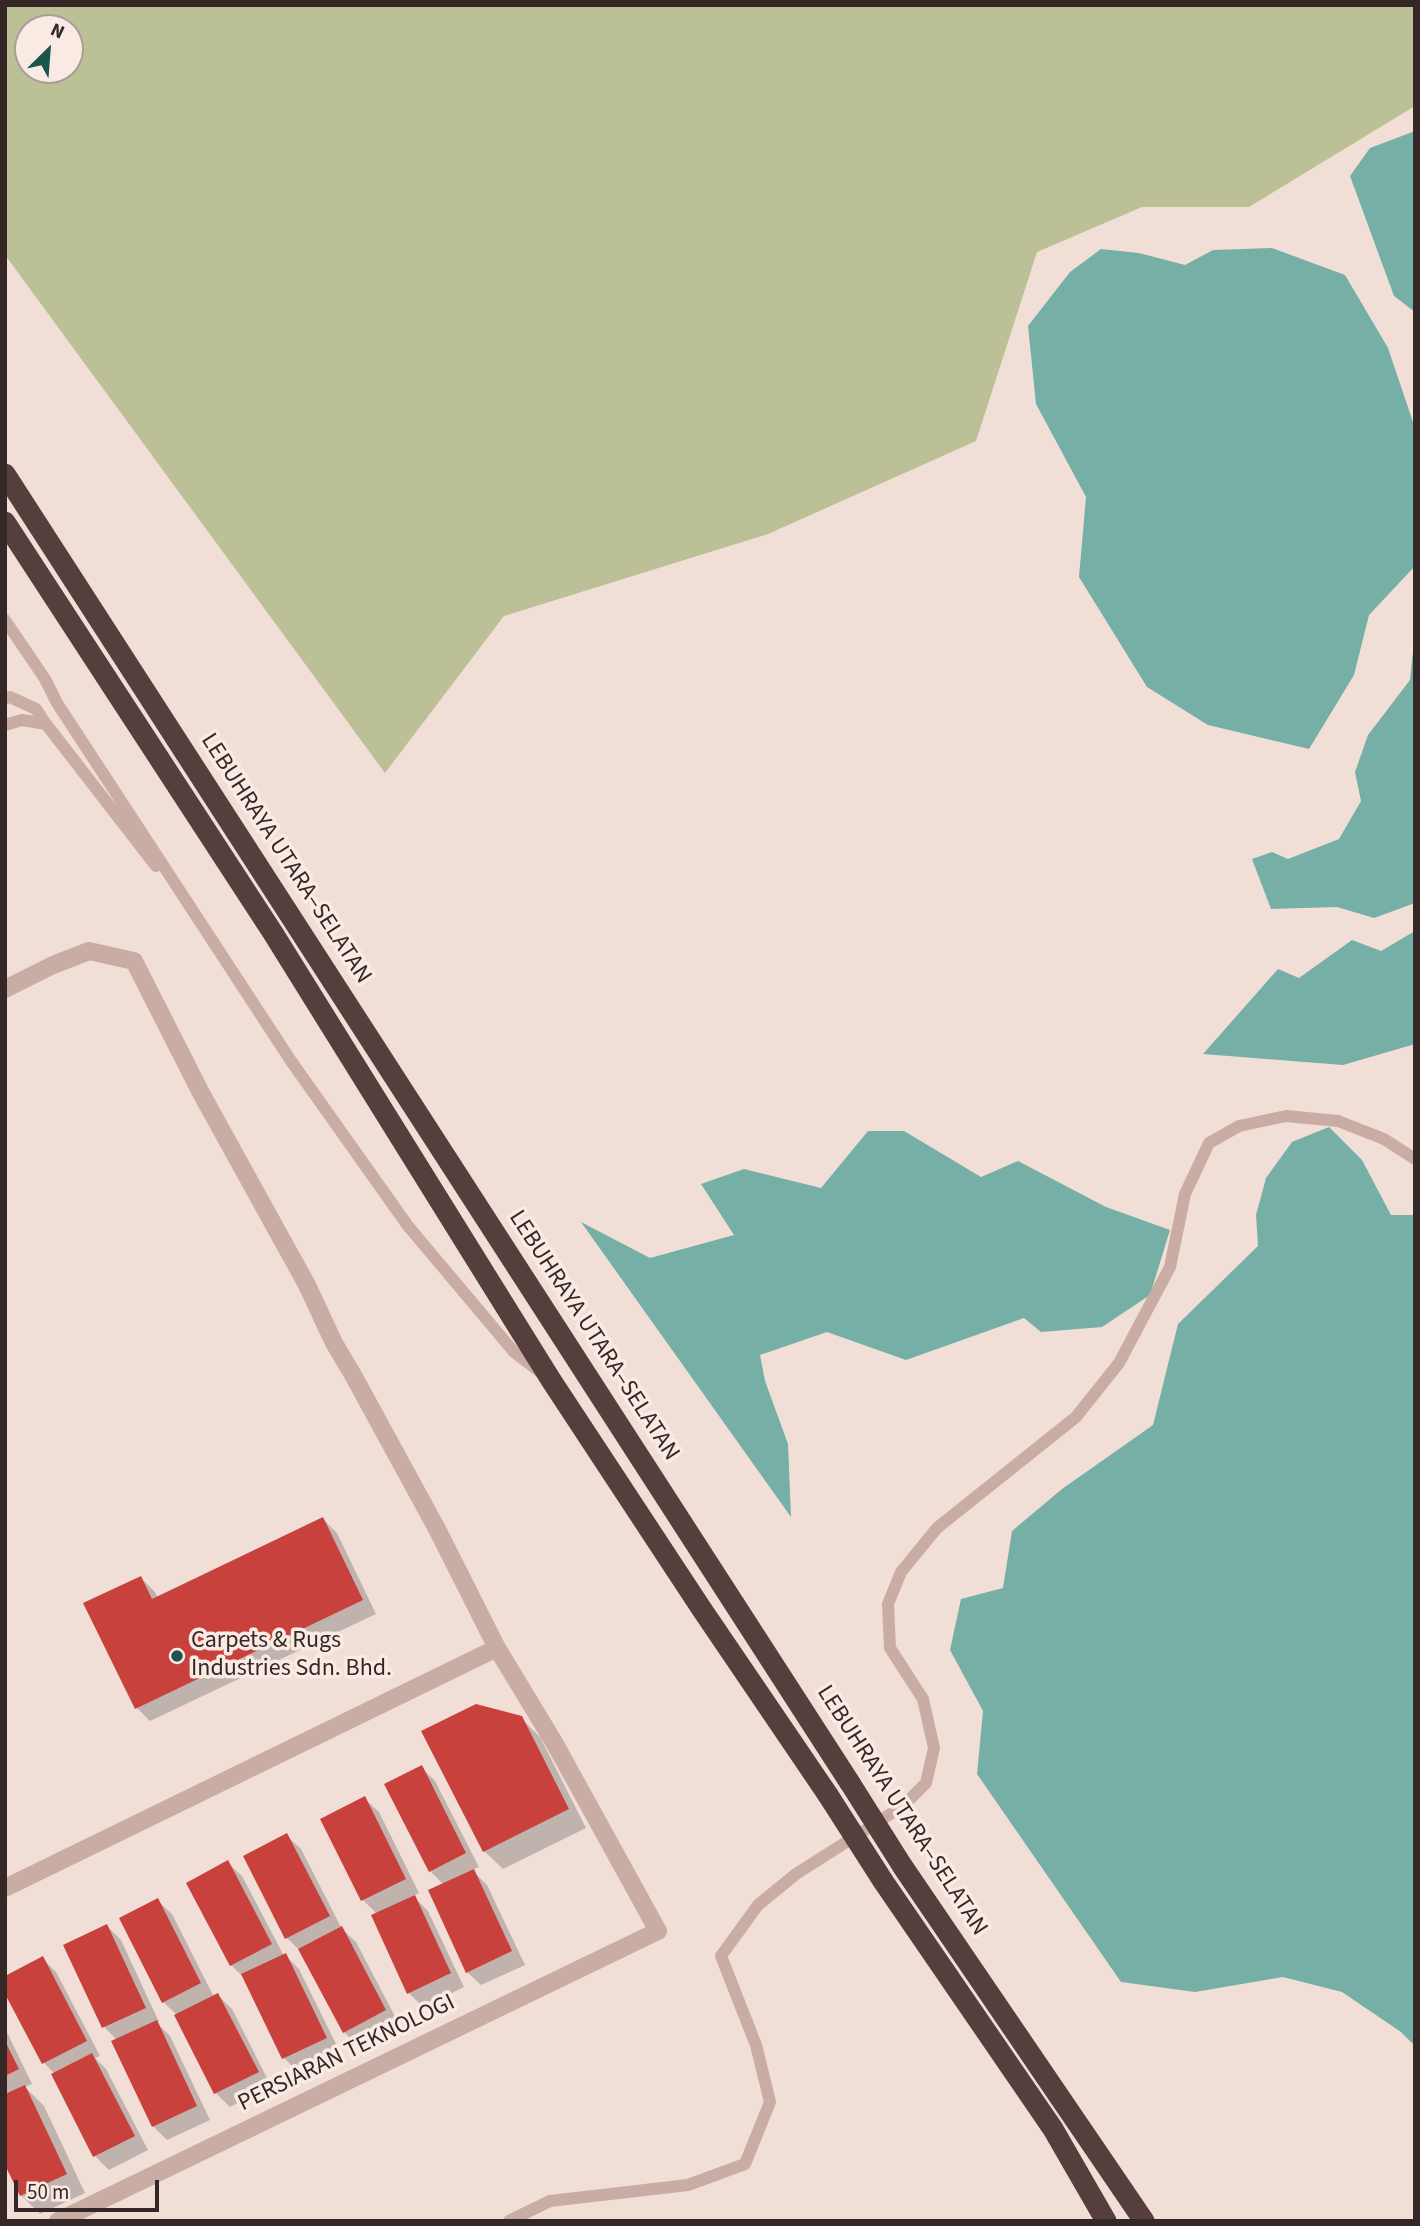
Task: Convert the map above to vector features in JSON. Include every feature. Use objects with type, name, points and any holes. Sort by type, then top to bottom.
[{"type":"highway","name":"LEBUHRAYA UTARA–SELATAN","points":[[5,474],[903,1867],[1144,2221]]},
{"type":"highway","name":"LEBUHRAYA UTARA–SELATAN","points":[[5,522],[273,933],[551,1380],[883,1881],[1053,2129],[1106,2221]]},
{"type":"street","points":[[5,989],[89,951],[134,961],[201,1093],[307,1285],[334,1343],[437,1529],[496,1648],[5,1888]]},
{"type":"street","name":"PERSIARAN TEKNOLOGI","points":[[58,2221],[657,1931],[555,1744],[496,1648]]},
{"type":"lane","points":[[5,620],[291,1061],[408,1226],[514,1352],[551,1380]]},
{"type":"lane","points":[[5,698],[10,697],[36,709],[214,942]]},
{"type":"lane","points":[[5,725],[22,720],[46,724]]},
{"type":"lane","points":[[509,2221],[550,2201],[688,2185],[745,2164],[770,2102],[756,2045],[721,1956],[758,1905],[796,1874],[903,1806],[926,1783],[934,1748],[923,1699],[890,1648],[888,1604],[901,1572],[937,1528],[1076,1417],[1119,1363],[1170,1267],[1185,1194],[1209,1143],[1239,1126],[1286,1116],[1338,1121],[1384,1139],[1415,1159]]},
{"type":"green space","points":[[5,5],[1415,5],[1415,106],[1249,207],[1142,207],[1037,252],[976,441],[768,534],[504,616],[385,773],[5,255]]},
{"type":"water","points":[[1415,131],[1415,312],[1394,296],[1350,176],[1370,148]]},
{"type":"water","points":[[1272,248],[1345,275],[1388,348],[1415,428],[1415,566],[1369,615],[1354,675],[1309,749],[1208,725],[1147,687],[1079,577],[1086,497],[1036,404],[1028,326],[1070,272],[1101,249],[1139,253],[1185,265],[1213,250]]},
{"type":"water","points":[[1415,632],[1415,903],[1374,918],[1337,907],[1271,909],[1252,859],[1272,852],[1288,859],[1339,839],[1361,801],[1355,772],[1368,735],[1410,680]]},
{"type":"water","points":[[1415,931],[1415,1044],[1343,1065],[1203,1054],[1278,969],[1299,978],[1352,940],[1381,951]]},
{"type":"water","points":[[1329,1127],[1362,1160],[1391,1215],[1415,1215],[1415,2046],[1401,2032],[1342,1992],[1283,1977],[1195,1992],[1121,1982],[977,1774],[983,1711],[950,1650],[961,1599],[1003,1588],[1012,1531],[1062,1489],[1153,1425],[1178,1324],[1258,1246],[1256,1215],[1266,1178],[1292,1142]]},
{"type":"water","points":[[868,1131],[904,1131],[981,1177],[1018,1161],[1106,1207],[1170,1230],[1150,1295],[1102,1327],[1041,1332],[1024,1318],[906,1360],[827,1332],[760,1355],[765,1381],[788,1444],[791,1517],[581,1222],[650,1258],[734,1235],[701,1184],[744,1169],[821,1188]]},
{"type":"building","name":"Carpets & Rugs Industries Sdn. Bhd.","points":[[323,1517],[363,1600],[135,1709],[83,1603],[141,1576],[152,1599]]},
{"type":"building","points":[[476,1704],[522,1716],[569,1809],[483,1852],[421,1731]]},
{"type":"building","points":[[422,1765],[466,1853],[429,1872],[384,1784]]},
{"type":"building","points":[[365,1796],[406,1879],[361,1901],[320,1819]]},
{"type":"building","points":[[287,1833],[330,1916],[285,1939],[243,1856]]},
{"type":"building","points":[[228,1860],[272,1944],[230,1966],[186,1883]]},
{"type":"building","points":[[474,1869],[512,1951],[466,1973],[428,1890]]},
{"type":"building","points":[[415,1895],[451,1973],[407,1994],[371,1915]]},
{"type":"building","points":[[158,1898],[201,1983],[162,2003],[119,1918]]},
{"type":"building","points":[[107,1924],[146,2008],[102,2028],[63,1945]]},
{"type":"building","points":[[342,1926],[386,2010],[343,2033],[298,1949]]},
{"type":"building","points":[[286,1953],[327,2038],[282,2059],[241,1974]]},
{"type":"building","points":[[43,1956],[87,2041],[42,2064],[5,1994],[5,1976]]},
{"type":"building","points":[[218,1993],[259,2072],[214,2094],[174,2015]]},
{"type":"building","points":[[157,2020],[197,2106],[152,2127],[111,2041]]},
{"type":"building","points":[[5,2041],[19,2069],[5,2076]]},
{"type":"building","points":[[92,2053],[135,2136],[93,2157],[51,2074]]},
{"type":"building","points":[[25,2085],[67,2174],[20,2196],[5,2165],[5,2094]]},
{"type":"place","name":"Carpets & Rugs Industries Sdn. Bhd.","points":[[177,1656]]}]
